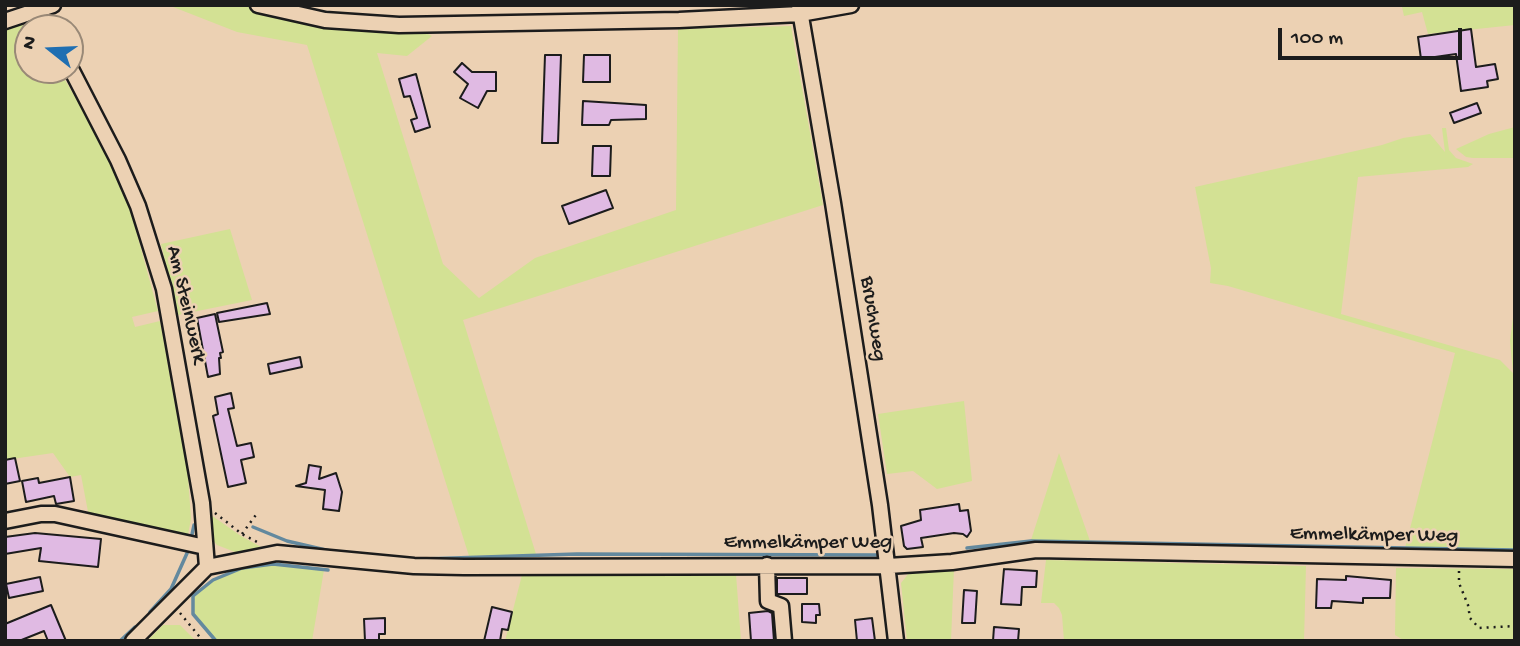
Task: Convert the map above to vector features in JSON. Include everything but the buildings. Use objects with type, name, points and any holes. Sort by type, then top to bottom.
[{"type":"street","points":[[5,21],[33,8],[53,5]]},
{"type":"street","points":[[258,5],[335,22],[399,25],[678,20],[851,5]]},
{"type":"street","name":"Bruchweg","points":[[800,10],[834,204],[888,566],[896,641]]},
{"type":"street","name":"Am Steinwerk","points":[[79,84],[138,206],[164,289],[202,503],[207,567]]},
{"type":"street","points":[[5,521],[55,514],[205,547]]},
{"type":"street","name":"Emmelkämper Weg","points":[[207,567],[277,553],[427,567],[888,566],[952,562],[1036,550],[1515,559]]},
{"type":"street","points":[[767,565],[768,601],[781,606],[783,641]]},
{"type":"street","points":[[133,641],[207,567]]},
{"type":"path","points":[[202,503],[242,534],[277,553]]},
{"type":"path","points":[[242,534],[258,512]]},
{"type":"path","points":[[1458,558],[1459,583],[1471,618],[1479,628],[1515,626]]},
{"type":"path","points":[[171,602],[203,641]]},
{"type":"green space","points":[[168,5],[243,5],[320,22],[468,28],[468,32],[426,33],[432,36],[407,56],[377,53],[443,264],[479,298],[535,258],[676,210],[678,29],[791,26],[823,205],[463,320],[536,554],[469,556],[307,45],[237,32]]},
{"type":"green space","points":[[1396,5],[1515,5],[1515,25],[1428,34],[1422,12],[1404,16],[1402,7]]},
{"type":"green space","points":[[14,26],[14,84],[67,84],[112,164],[131,212],[158,311],[132,317],[135,327],[160,321],[188,476],[191,519],[187,540],[89,517],[81,475],[70,477],[53,453],[5,460],[5,29]]},
{"type":"green space","points":[[1515,127],[1515,158],[1466,157],[1456,149],[1489,134]]},
{"type":"green space","points":[[1442,128],[1446,128],[1449,150],[1456,158],[1473,164],[1468,167],[1358,177],[1341,314],[1500,360],[1513,373],[1510,341],[1515,302],[1515,549],[1405,548],[1455,353],[1210,283],[1211,268],[1195,187],[1430,134],[1445,152]]},
{"type":"green space","points":[[230,229],[252,300],[178,315],[161,244]]},
{"type":"green space","points":[[964,401],[972,481],[937,489],[913,471],[887,474],[878,414]]},
{"type":"green space","points":[[1059,453],[1090,541],[1031,540]]},
{"type":"green space","points":[[211,515],[263,548],[262,550],[235,552],[217,545],[209,536],[208,520]]},
{"type":"green space","points":[[1046,560],[1306,566],[1304,641],[1064,641],[1059,608],[1054,603],[1041,603]]},
{"type":"green space","points":[[273,565],[324,570],[312,641],[217,641],[194,614],[194,597],[213,581],[242,569]]},
{"type":"green space","points":[[954,568],[951,641],[907,641],[901,583],[909,573]]},
{"type":"green space","points":[[1396,568],[1515,569],[1515,637],[1512,641],[1405,641],[1395,635]]},
{"type":"green space","points":[[736,574],[741,641],[505,641],[522,575]]},
{"type":"green space","points":[[163,625],[180,625],[196,641],[147,641]]},
{"type":"waterway","points":[[191,539],[194,525]]},
{"type":"waterway","points":[[253,527],[287,541],[330,551]]},
{"type":"waterway","points":[[967,548],[1031,541],[1515,550]]},
{"type":"waterway","points":[[150,612],[171,589],[188,551]]},
{"type":"waterway","points":[[422,559],[577,554],[879,555]]},
{"type":"waterway","points":[[216,641],[193,614],[193,596],[213,580],[242,568],[273,564],[328,570]]},
{"type":"waterway","points":[[120,641],[135,627]]}]
